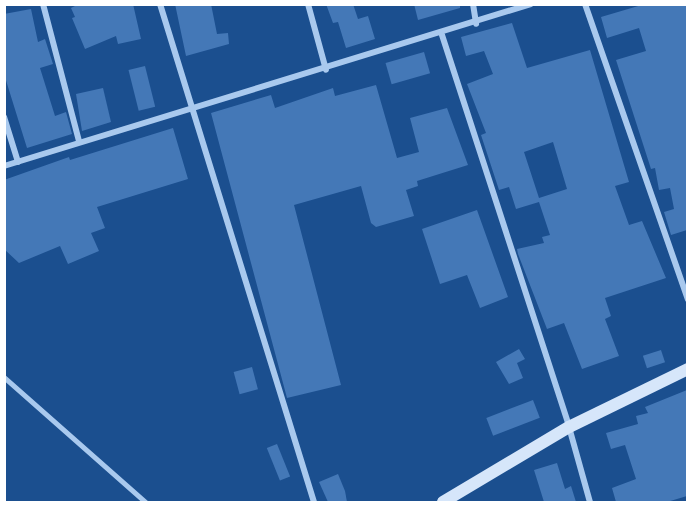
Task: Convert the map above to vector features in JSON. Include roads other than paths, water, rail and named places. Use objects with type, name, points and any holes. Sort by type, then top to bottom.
[{"type":"street","points":[[44,4],[79,141]]},
{"type":"street","points":[[160,4],[314,502]]},
{"type":"street","points":[[308,4],[326,70]]},
{"type":"street","points":[[473,4],[476,24]]},
{"type":"street","points":[[4,166],[79,141],[442,35],[531,4]]},
{"type":"street","points":[[585,4],[687,300]]},
{"type":"street","points":[[442,35],[569,427],[590,502]]},
{"type":"street","points":[[4,117],[18,162]]},
{"type":"street","points":[[443,502],[569,427],[687,369]]},
{"type":"lane","points":[[4,377],[146,502]]}]
